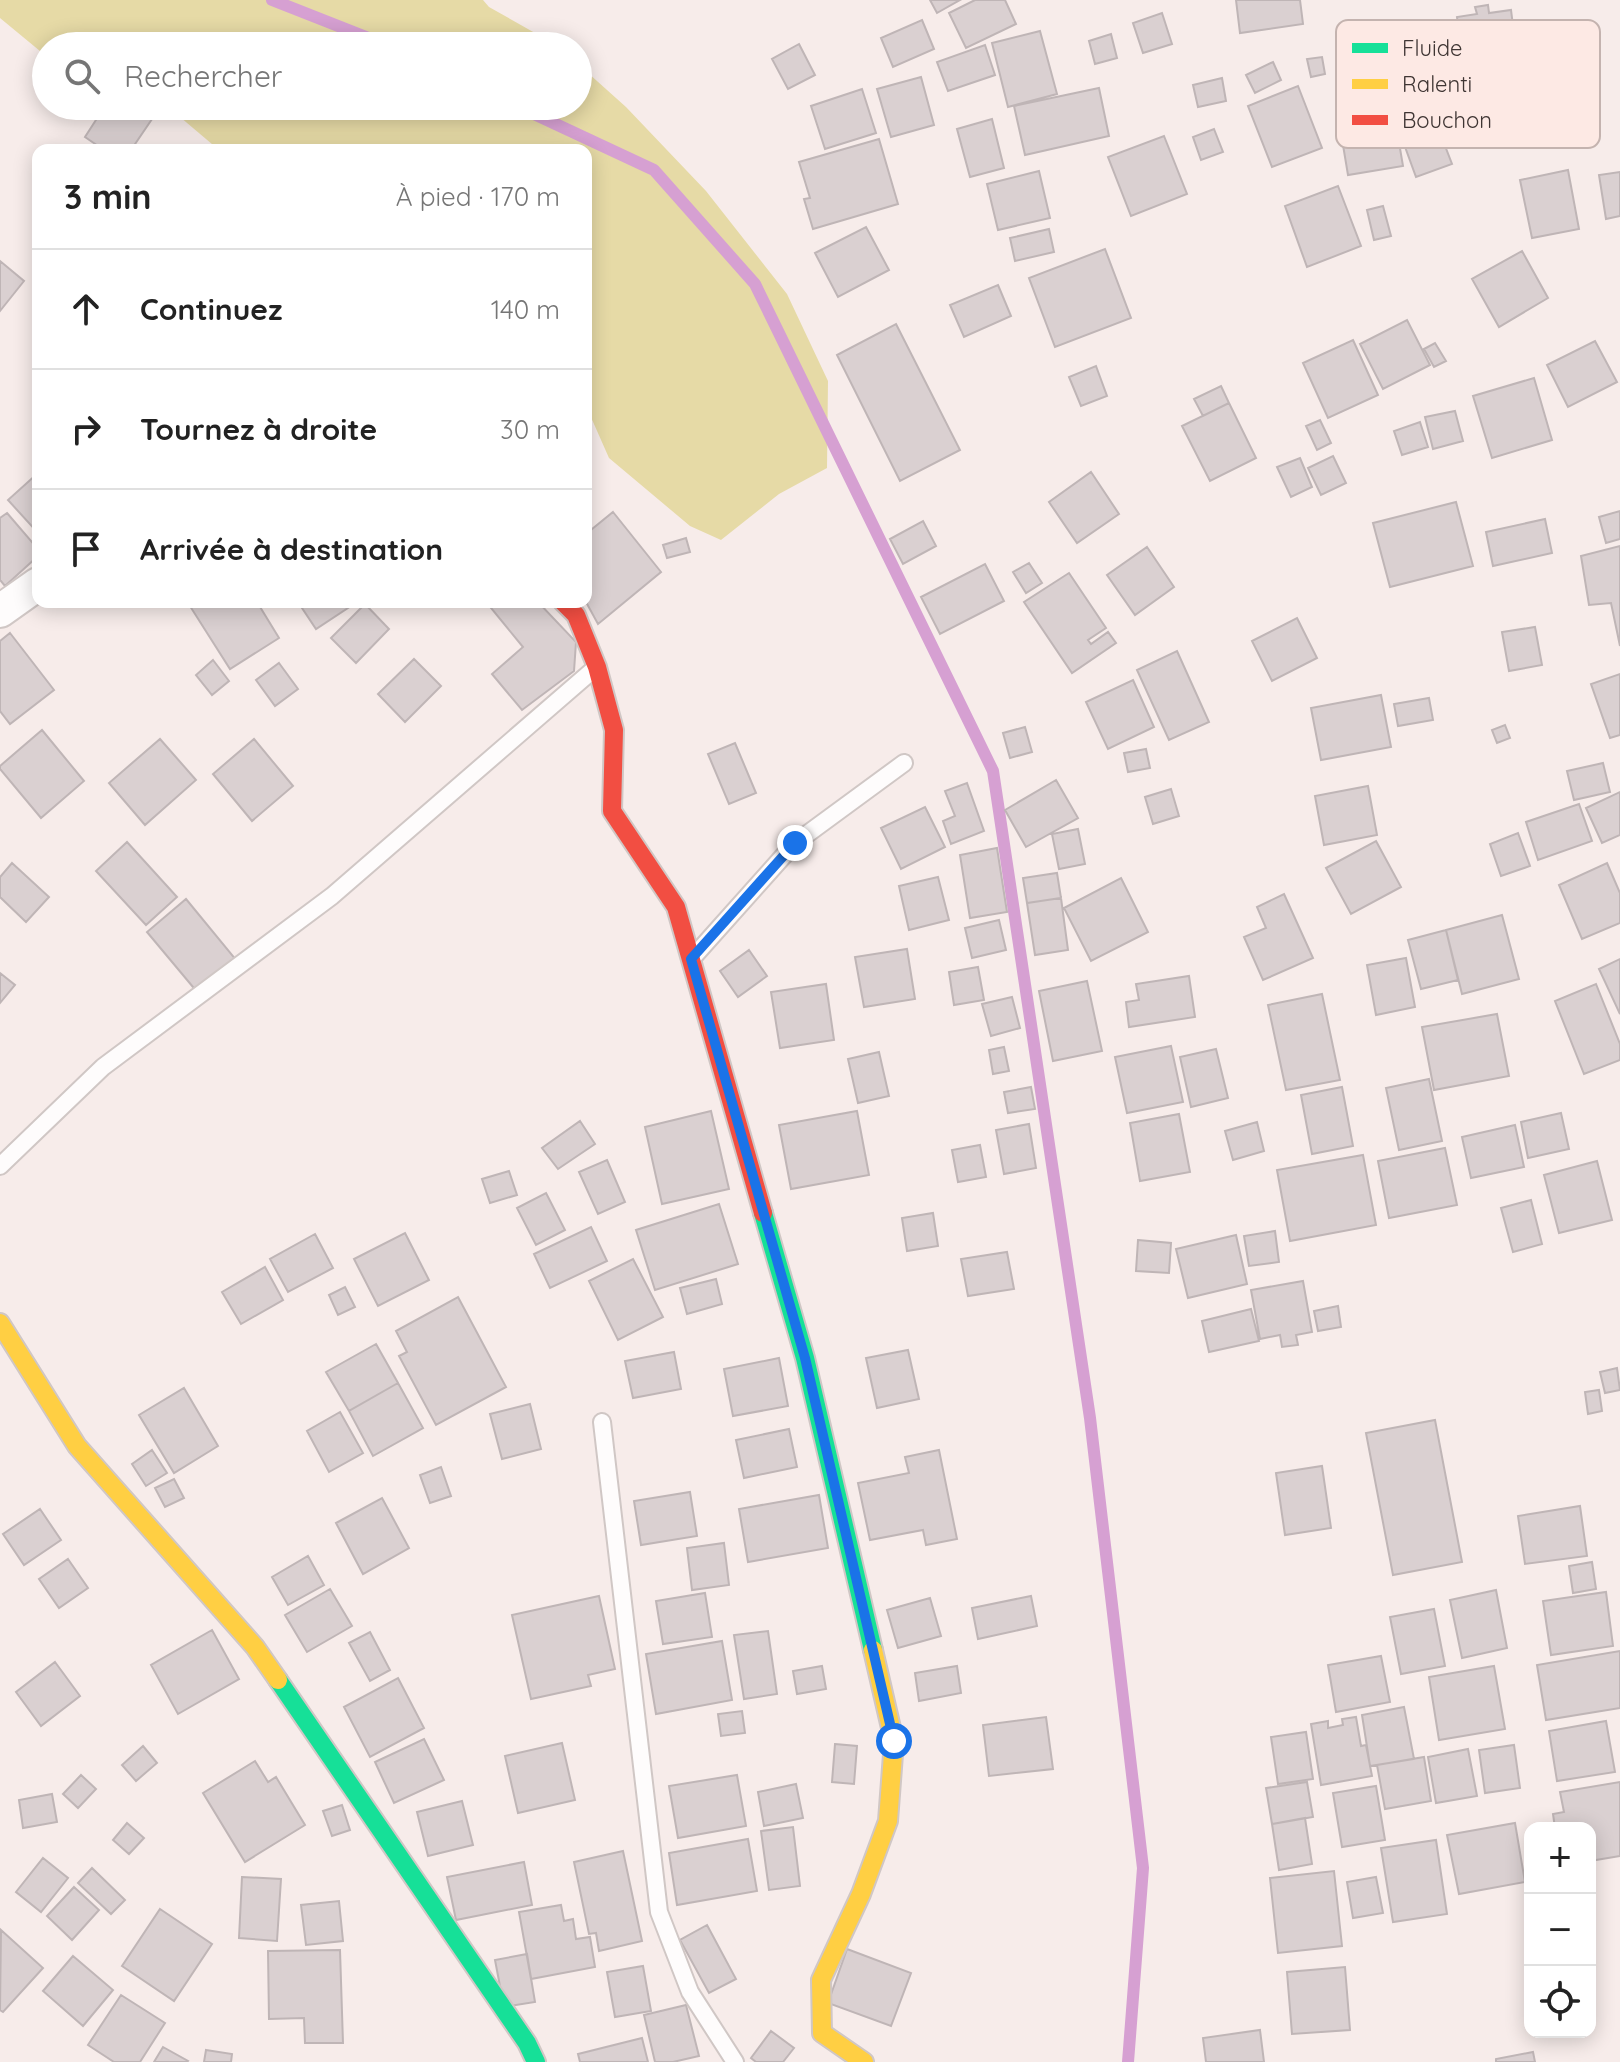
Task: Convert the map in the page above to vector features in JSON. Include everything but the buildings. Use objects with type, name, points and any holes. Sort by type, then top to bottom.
[{"type":"street","points":[[0,611],[32,588]]},
{"type":"street","points":[[569,608],[576,615],[597,667],[614,730],[612,811],[676,907],[691,959],[805,1358],[894,1741],[888,1821],[861,1894],[821,1980],[822,2033],[864,2062]]},
{"type":"street","points":[[0,1323],[77,1446],[255,1647],[519,2030],[536,2062]]},
{"type":"lane","points":[[0,1166],[103,1067],[332,896],[597,667]]},
{"type":"lane","points":[[691,959],[795,843],[904,763]]},
{"type":"lane","points":[[602,1422],[659,1912],[690,1992],[735,2062]]},
{"type":"shaded area","points":[[0,0],[483,0],[489,7],[533,32],[32,32],[32,44],[0,18]]},
{"type":"shaded area","points":[[592,77],[626,107],[706,191],[787,294],[828,381],[827,468],[779,494],[721,540],[690,526],[609,458],[592,420],[592,144],[212,144],[184,120],[592,120]]},
{"type":"waterway","points":[[272,0],[353,32]]},
{"type":"waterway","points":[[547,120],[654,170],[755,284],[993,771],[1090,1418],[1143,1868],[1128,2062]]},
{"type":"traffic: fast","points":[[763,1213],[805,1358],[873,1650]]},
{"type":"traffic: fast","points":[[278,1680],[527,2043],[536,2062]]},
{"type":"traffic: slow","points":[[0,1323],[77,1446],[255,1647],[278,1680]]},
{"type":"traffic: slow","points":[[864,2062],[822,2033],[821,1980],[861,1894],[888,1821],[894,1741],[873,1650]]},
{"type":"traffic: jam","points":[[569,608],[576,615],[597,667],[614,730],[612,811],[676,907],[763,1213]]},
{"type":"route","points":[[795,843],[691,959],[805,1358],[894,1741]]}]
